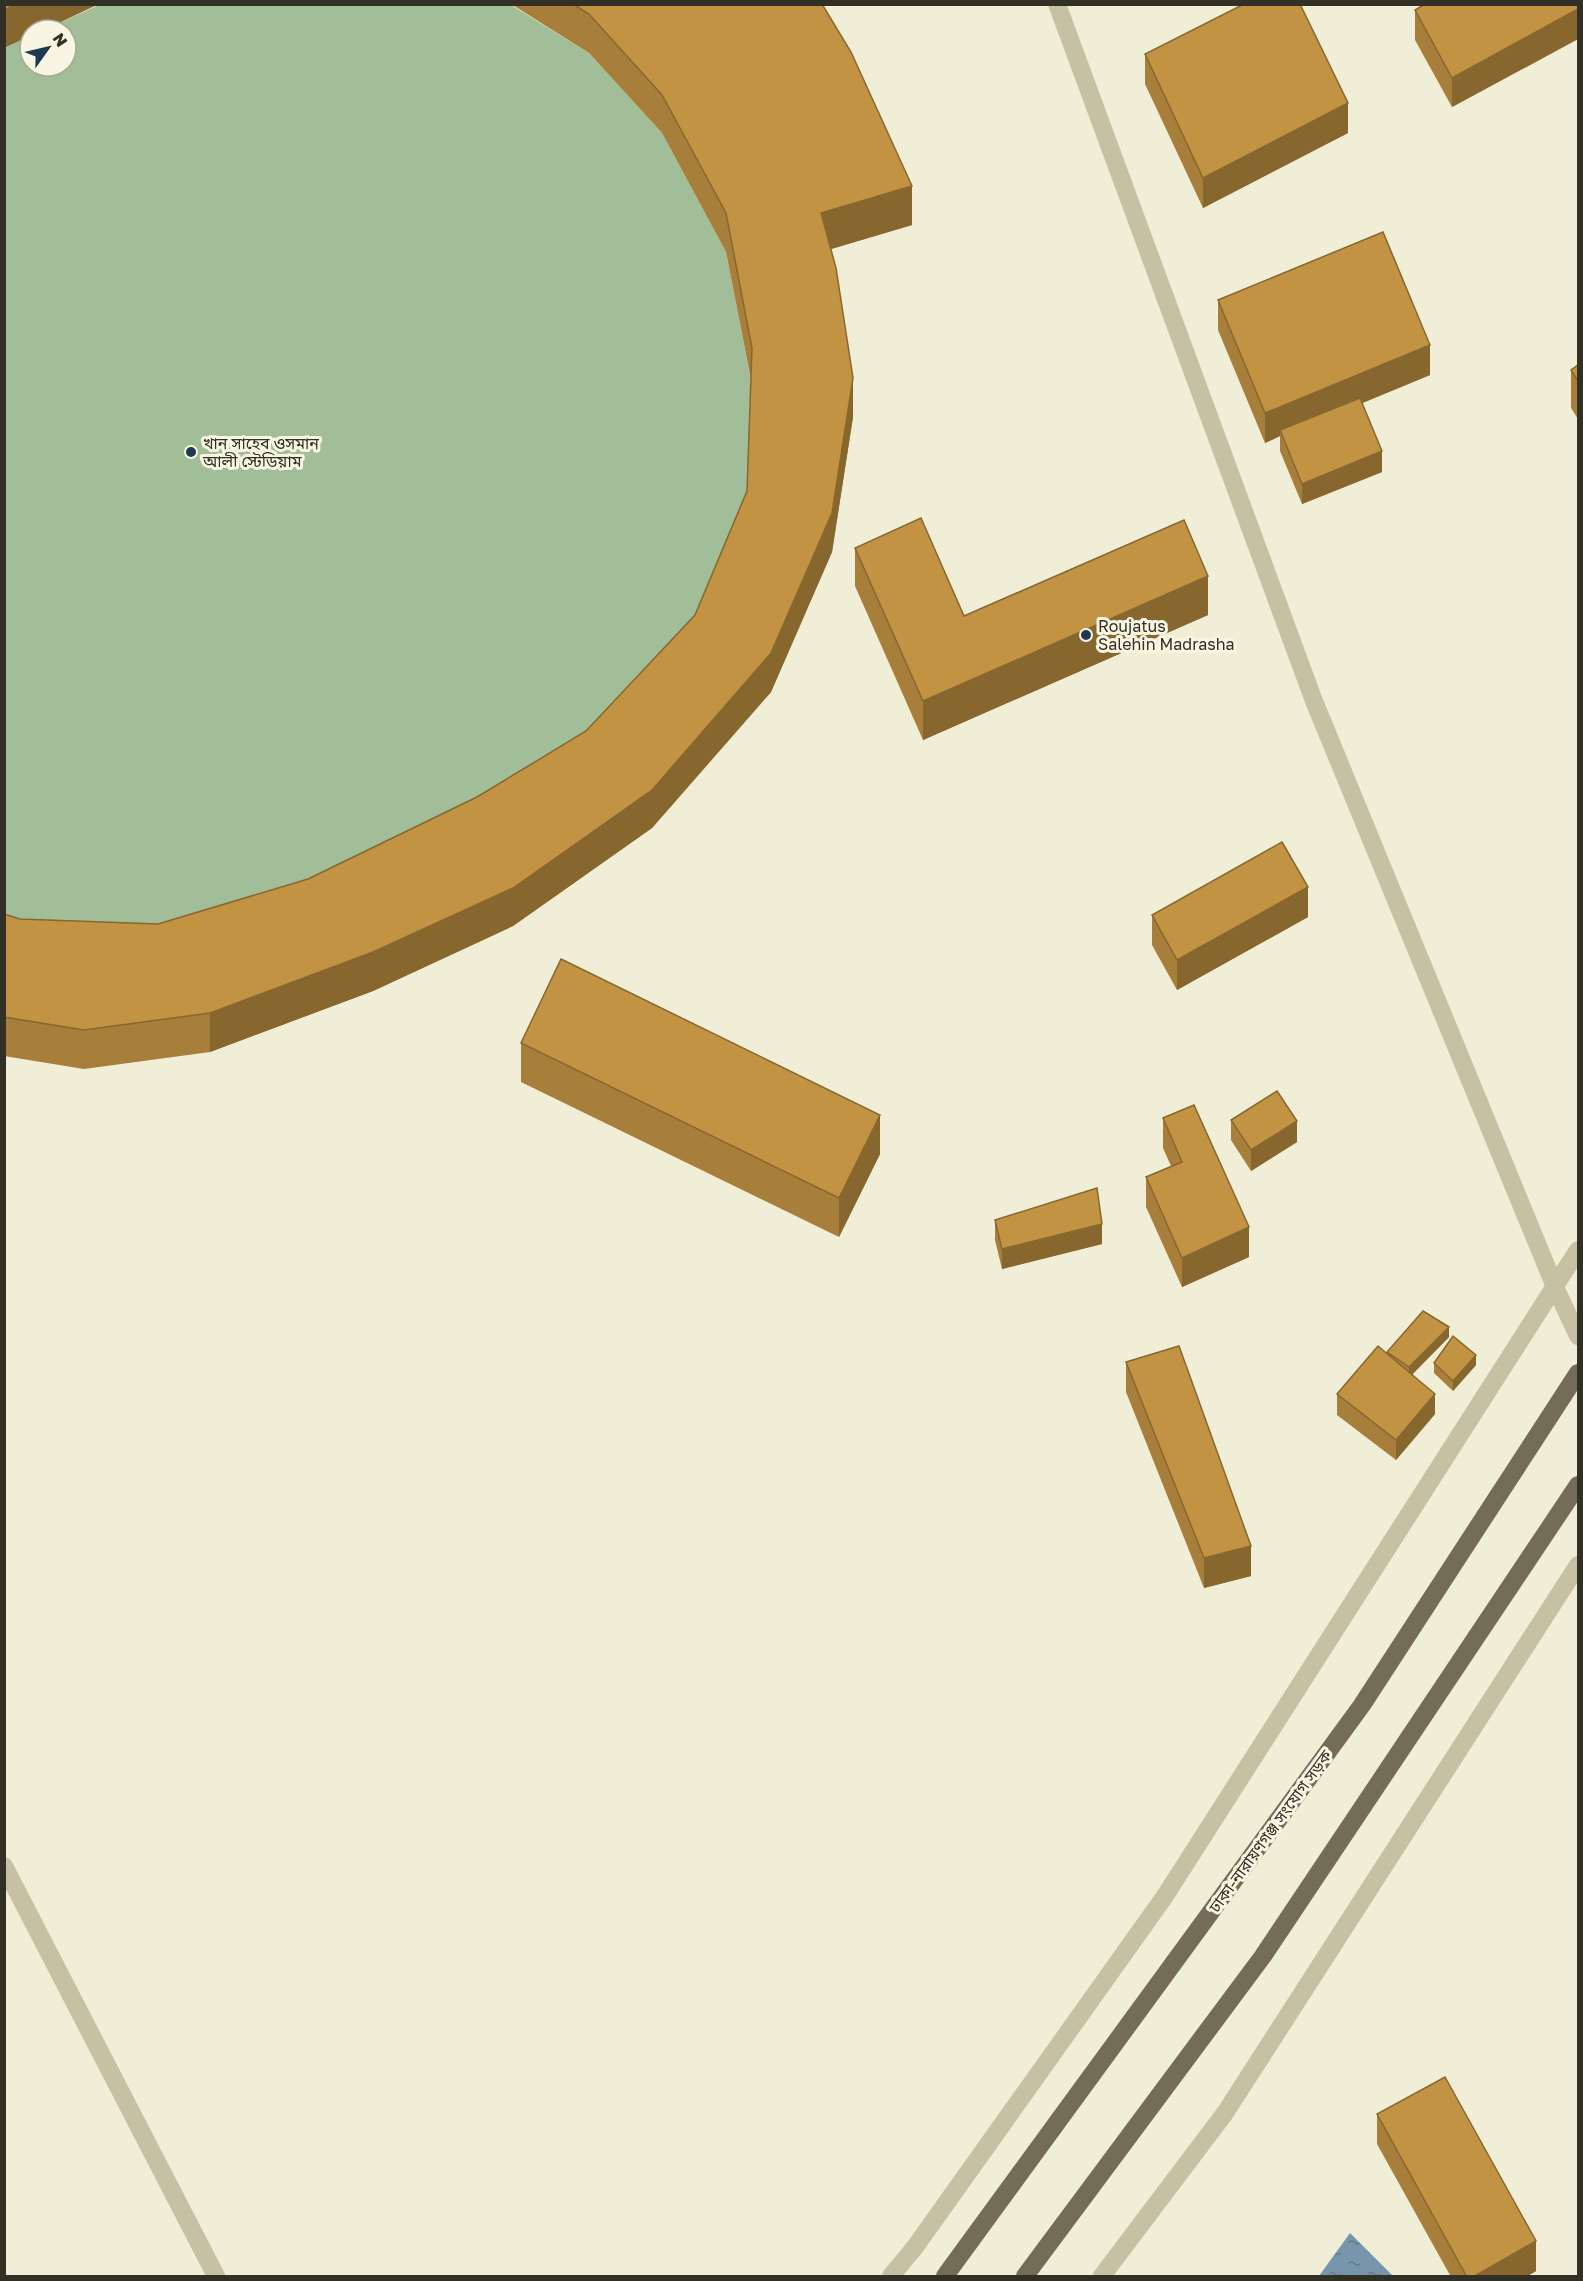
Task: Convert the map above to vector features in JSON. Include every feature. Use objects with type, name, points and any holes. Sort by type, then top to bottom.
[{"type":"main road","name":"ঢাকা-নারায়ণগঞ্জ সংযোগ সড়ক","points":[[945,2277],[1362,1705],[1578,1373]]},
{"type":"main road","points":[[1025,2277],[1263,1956],[1578,1485]]},
{"type":"street","points":[[1057,4],[1314,700],[1555,1287],[1578,1336]]},
{"type":"street","points":[[891,2277],[915,2247],[1165,1896],[1578,1250]]},
{"type":"street","points":[[1102,2277],[1224,2113],[1578,1565]]},
{"type":"street","points":[[4,1866],[216,2277]]},
{"type":"green space","points":[[99,5],[511,5],[589,53],[662,133],[726,252],[752,386],[747,530],[695,653],[586,770],[308,917],[5,953],[4,48],[18,42],[18,78],[78,78],[78,18],[70,18]]},
{"type":"water","points":[[1350,2233],[1393,2276],[1319,2276]]},
{"type":"building","points":[[4,4],[16,4],[4,10]]},
{"type":"building","points":[[573,4],[822,4],[851,52],[912,186],[821,213],[836,268],[853,378],[832,513],[771,653],[652,790],[513,888],[373,952],[210,1013],[84,1030],[4,1017],[4,914],[20,919],[158,924],[308,879],[477,797],[586,731],[695,615],[747,491],[752,348],[726,213],[662,95],[589,14]]},
{"type":"building","points":[[1244,4],[1300,4],[1348,103],[1203,178],[1145,54]]},
{"type":"building","points":[[1425,4],[1578,4],[1578,9],[1452,78],[1415,10]]},
{"type":"building","points":[[1383,232],[1430,345],[1265,413],[1218,300]]},
{"type":"building","points":[[1578,365],[1578,381],[1571,370]]},
{"type":"building","points":[[1360,398],[1382,451],[1302,484],[1280,430]]},
{"type":"building","points":[[921,518],[964,616],[1184,520],[1208,576],[923,701],[855,548]]},
{"type":"building","points":[[1282,842],[1308,887],[1177,960],[1152,915]]},
{"type":"building","points":[[561,959],[880,1115],[839,1198],[521,1043]]},
{"type":"building","points":[[1277,1091],[1297,1121],[1251,1150],[1231,1120]]},
{"type":"building","points":[[1194,1105],[1249,1227],[1182,1258],[1146,1177],[1182,1162],[1163,1118]]},
{"type":"building","points":[[1097,1188],[1102,1224],[1002,1249],[995,1220]]},
{"type":"building","points":[[1423,1311],[1449,1327],[1409,1367],[1387,1352]]},
{"type":"building","points":[[1453,1336],[1476,1355],[1453,1381],[1434,1363]]},
{"type":"building","points":[[1179,1346],[1251,1546],[1204,1558],[1126,1362]]},
{"type":"building","points":[[1378,1346],[1435,1394],[1396,1440],[1337,1394]]},
{"type":"building","points":[[1445,2077],[1536,2241],[1473,2277],[1467,2277],[1377,2114]]},
{"type":"place","name":"খান সাহেব ওসমান আলী স্টেডিয়াম","points":[[191,452]]},
{"type":"place","name":"Roujatus Salehin Madrasha","points":[[1086,635]]}]
